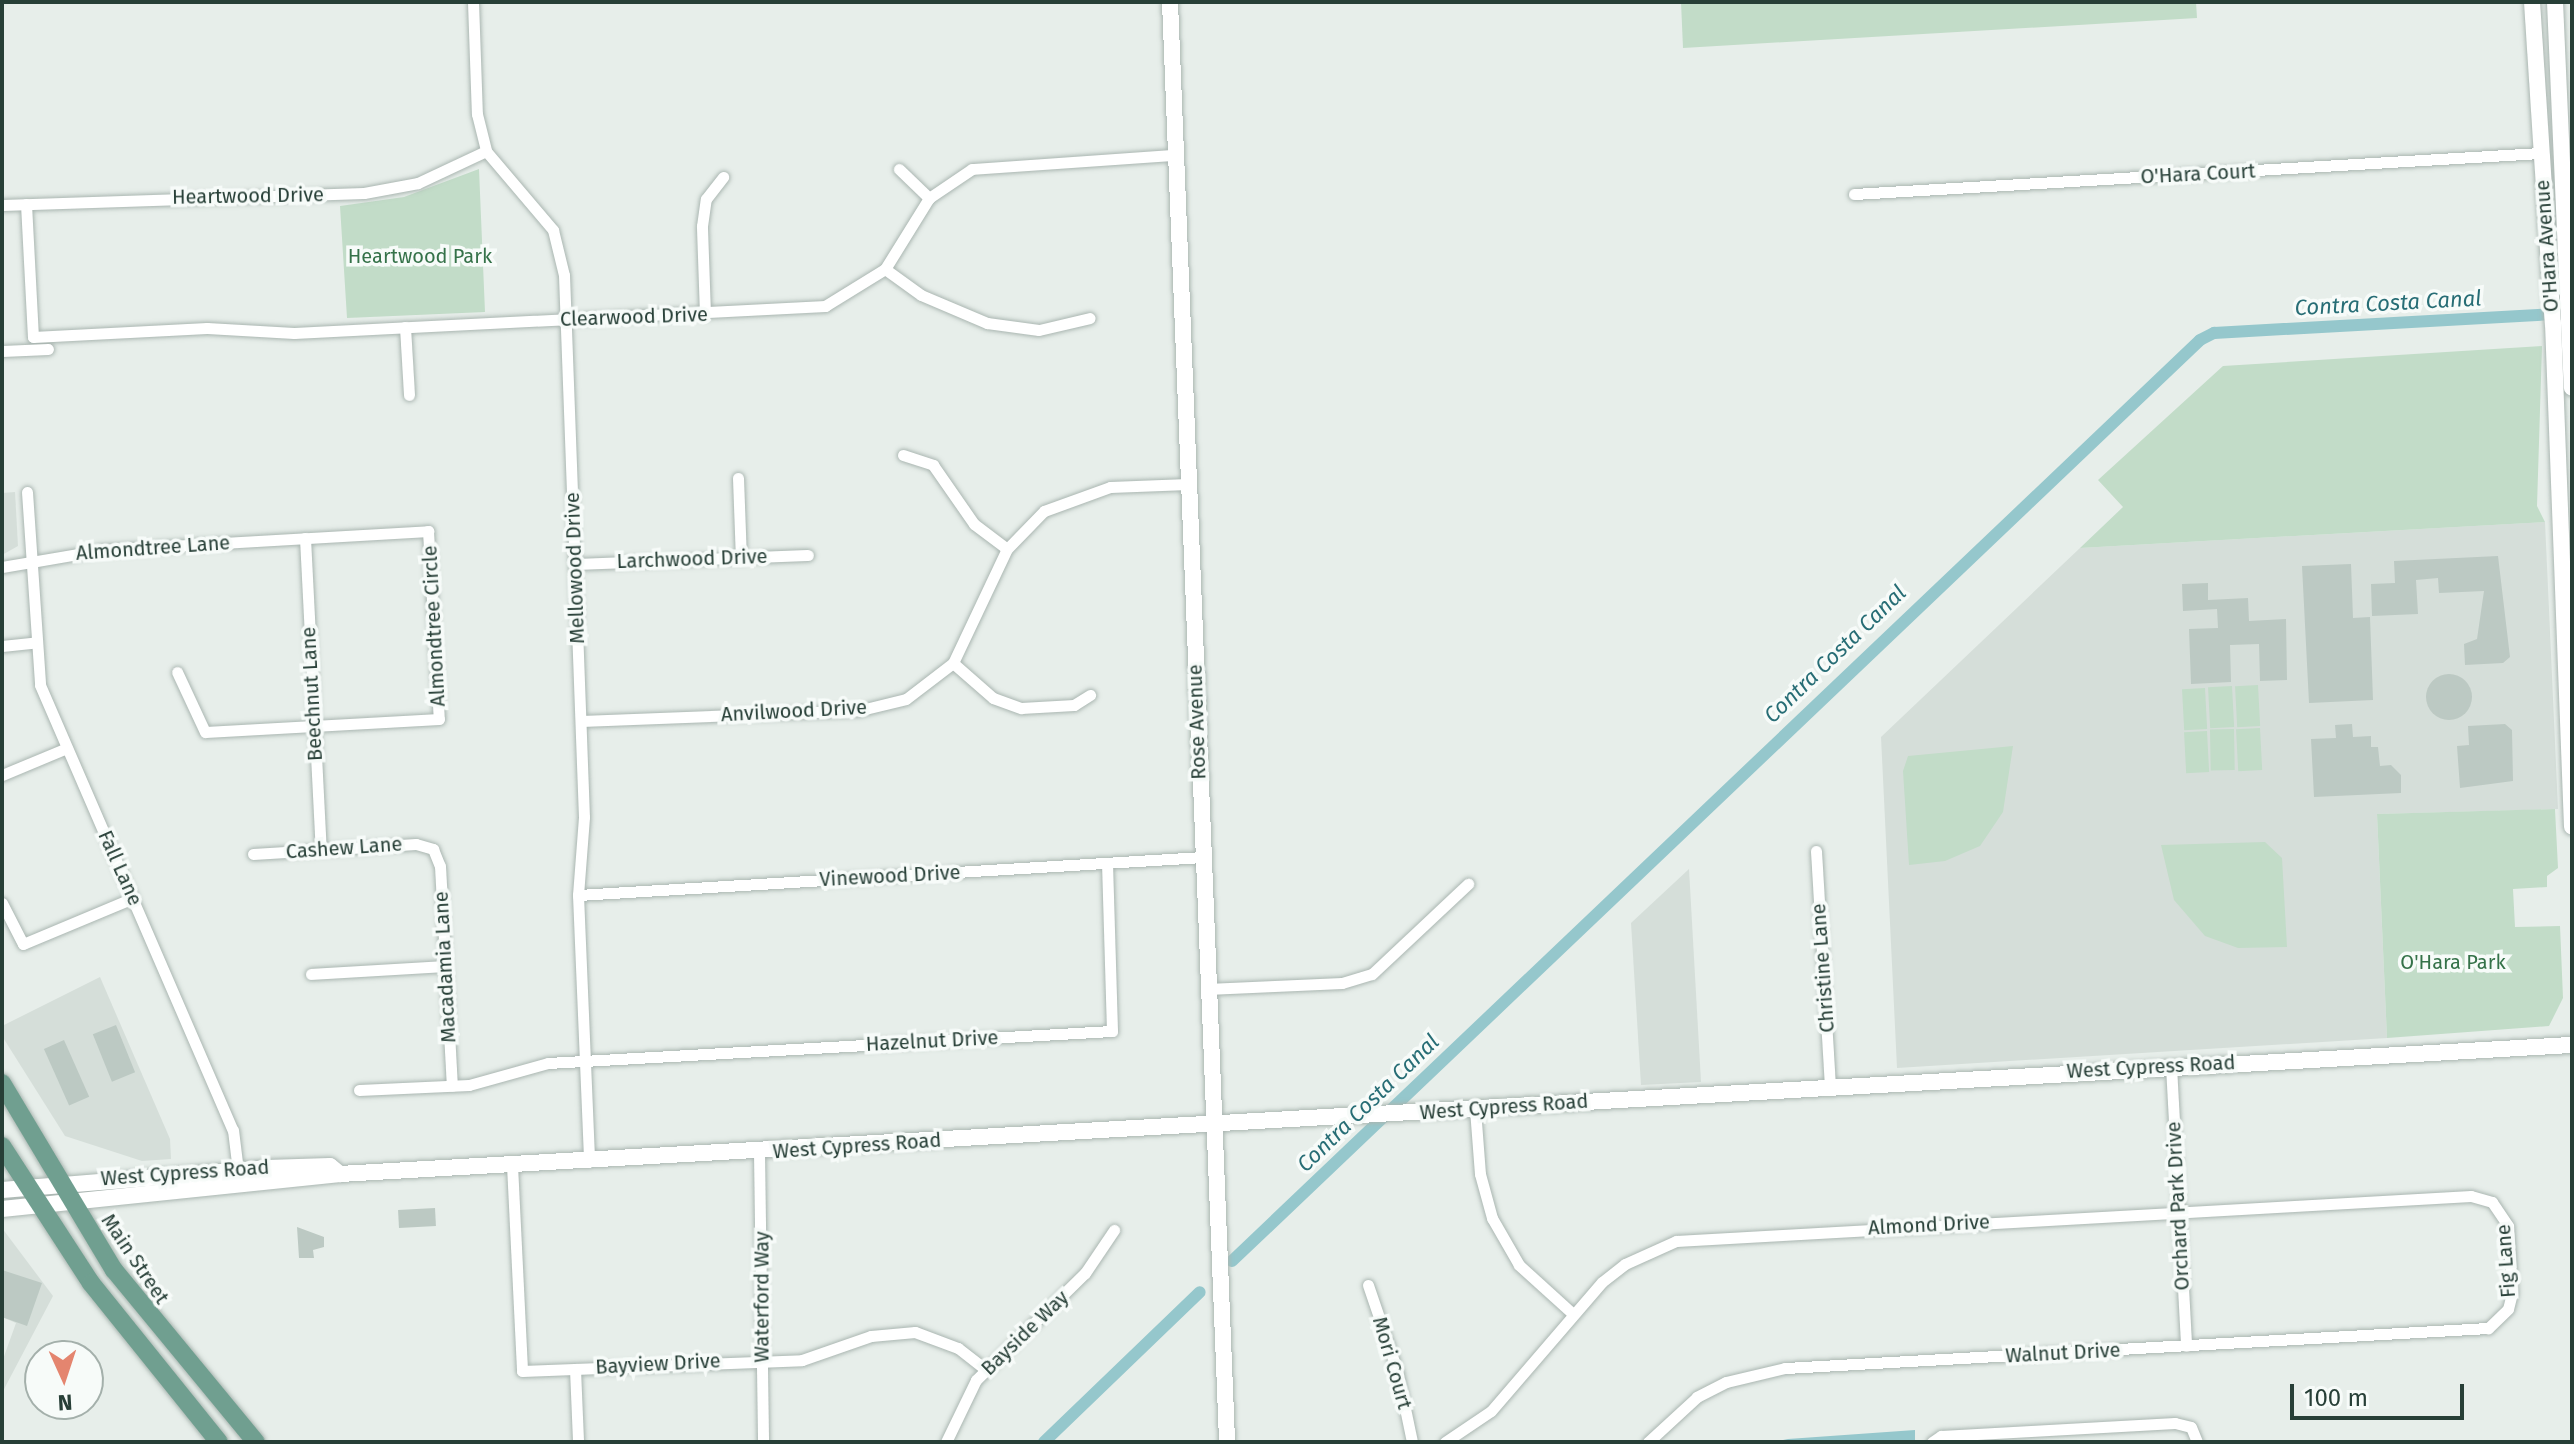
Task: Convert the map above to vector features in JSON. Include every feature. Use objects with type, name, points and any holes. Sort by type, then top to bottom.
[{"type":"main road","name":"Main Street","points":[[2,1083],[72,1202],[151,1322],[256,1442]]},
{"type":"main road","points":[[2,1146],[101,1297],[219,1442]]},
{"type":"street","name":"Mellowood Drive","points":[[473,2],[477,114],[486,151],[553,230],[561,251],[584,817],[578,895],[589,1162]]},
{"type":"street","name":"Rose Avenue","points":[[1170,2],[1227,1442]]},
{"type":"street","name":"O'Hara Avenue","points":[[2532,2],[2540,153],[2572,388]]},
{"type":"street","name":"O'Hara Avenue","points":[[2555,2],[2568,154],[2560,315],[2572,827]]},
{"type":"street","name":"Heartwood Drive","points":[[2,205],[364,193],[418,183],[486,151]]},
{"type":"street","name":"O'Hara Court","points":[[1854,194],[2540,153]]},
{"type":"street","name":"Clearwood Drive","points":[[26,204],[33,337],[405,327],[825,306],[885,269],[929,198],[972,169],[1003,162],[1174,155]]},
{"type":"street","points":[[899,169],[929,198]]},
{"type":"street","points":[[705,314],[702,226],[706,199],[723,177]]},
{"type":"street","points":[[885,269],[921,295],[1013,329],[1090,318]]},
{"type":"street","points":[[405,327],[409,395]]},
{"type":"street","points":[[2,351],[48,349]]},
{"type":"street","points":[[903,455],[933,465],[974,524],[1007,549]]},
{"type":"street","points":[[738,478],[741,558]]},
{"type":"street","name":"Anvilwood Drive","points":[[581,721],[861,710],[906,699],[953,663],[1007,549],[1044,511],[1078,494],[1188,484]]},
{"type":"street","name":"Fall Lane","points":[[27,492],[38,615],[33,643],[40,685],[233,1130],[238,1169]]},
{"type":"street","name":"Almondtree Circle","points":[[305,538],[428,531],[439,719],[314,726]]},
{"type":"street","name":"Almondtree Lane","points":[[2,567],[101,550],[305,538]]},
{"type":"street","name":"Beechnut Lane","points":[[305,538],[321,849]]},
{"type":"street","name":"Larchwood Drive","points":[[575,564],[808,555]]},
{"type":"street","points":[[2,646],[33,643]]},
{"type":"street","points":[[953,663],[993,698],[1021,708],[1074,705],[1090,695]]},
{"type":"street","points":[[177,672],[205,732],[314,726]]},
{"type":"street","points":[[2,775],[67,748]]},
{"type":"street","name":"Cashew Lane","points":[[253,854],[416,844],[433,849]]},
{"type":"street","name":"Macadamia Lane","points":[[433,849],[440,866],[452,1086]]},
{"type":"street","name":"Christine Lane","points":[[1816,851],[1830,1086]]},
{"type":"street","name":"Vinewood Drive","points":[[578,895],[1202,857]]},
{"type":"street","name":"Hazelnut Drive","points":[[585,1061],[1112,1031],[1107,863]]},
{"type":"street","points":[[1207,989],[1342,983],[1372,974],[1468,884]]},
{"type":"street","points":[[2,903],[23,944],[133,898]]},
{"type":"street","points":[[311,974],[444,966]]},
{"type":"street","name":"West Cypress Road","points":[[2,1209],[340,1174],[2572,1045]]},
{"type":"street","points":[[359,1090],[452,1086],[585,1061]]},
{"type":"street","name":"Orchard Park Drive","points":[[2171,1066],[2186,1346]]},
{"type":"street","points":[[1475,1109],[1480,1174],[1492,1218],[1519,1265],[1573,1314]]},
{"type":"street","name":"Waterford Way","points":[[759,1152],[763,1442]]},
{"type":"street","name":"Bayview Drive","points":[[512,1165],[520,1370],[802,1360],[871,1336],[915,1332],[958,1348],[986,1370]]},
{"type":"street","name":"West Cypress Road","points":[[2,1190],[238,1169],[330,1166],[340,1174]]},
{"type":"street","name":"Almond Drive","points":[[1445,1442],[1491,1411],[1573,1314],[1625,1264],[1650,1250],[1703,1236],[2471,1196],[2492,1202]]},
{"type":"street","name":"Fig Lane","points":[[2492,1202],[2508,1226],[2512,1293],[2500,1321]]},
{"type":"street","name":"Bayside Way","points":[[946,1442],[963,1398],[986,1370],[1078,1281],[1114,1230]]},
{"type":"street","name":"Mori Court","points":[[1368,1285],[1397,1370],[1412,1442]]},
{"type":"street","name":"Walnut Drive","points":[[1648,1442],[1697,1397],[1753,1373],[2476,1331],[2500,1321]]},
{"type":"street","points":[[575,1369],[578,1442]]},
{"type":"street","points":[[1932,1442],[1941,1436],[2175,1423],[2191,1427],[2197,1442]]},
{"type":"shaded area","points":[[15,492],[18,546],[2,555],[2,493]]},
{"type":"shaded area","points":[[2545,522],[2558,809],[2377,814],[2387,1038],[1897,1068],[1881,737],[2080,548]]},
{"type":"shaded area","points":[[1689,869],[1701,1082],[1641,1085],[1631,923]]},
{"type":"shaded area","points":[[100,977],[170,1139],[171,1159],[142,1161],[65,1136],[2,1036],[2,1026]]},
{"type":"shaded area","points":[[2,1228],[53,1296],[30,1340],[24,1340],[24,1351],[2,1393],[2,1362],[16,1323],[2,1317]]},
{"type":"green space","points":[[1681,2],[2196,2],[2197,18],[1683,48]]},
{"type":"green space","name":"Heartwood Park","points":[[479,169],[485,312],[347,318],[340,206],[404,197]]},
{"type":"green space","points":[[2542,346],[2537,506],[2545,522],[2080,548],[2123,507],[2098,480],[2223,366]]},
{"type":"green space","points":[[2258,685],[2260,726],[2237,727],[2235,686]]},
{"type":"green space","points":[[2232,686],[2234,727],[2210,728],[2208,687]]},
{"type":"green space","points":[[2205,688],[2207,729],[2184,730],[2182,689]]},
{"type":"green space","points":[[2260,728],[2262,770],[2238,771],[2236,729]]},
{"type":"green space","points":[[2210,729],[2234,729],[2235,770],[2211,770]]},
{"type":"green space","points":[[2207,731],[2209,772],[2186,773],[2184,732]]},
{"type":"green space","points":[[2013,746],[2003,812],[1980,846],[1945,861],[1909,865],[1903,771],[1908,756]]},
{"type":"green space","name":"O'Hara Park","points":[[2555,809],[2558,868],[2547,876],[2547,887],[2513,889],[2515,927],[2560,926],[2563,998],[2549,1026],[2387,1038],[2377,814]]},
{"type":"green space","points":[[2265,842],[2282,858],[2287,947],[2238,948],[2205,936],[2174,900],[2161,845]]},
{"type":"water","points":[[1915,1430],[1915,1442],[1772,1442],[1788,1439]]},
{"type":"building","points":[[2498,556],[2510,657],[2503,663],[2465,665],[2464,644],[2477,639],[2484,591],[2439,593],[2438,578],[2416,580],[2418,614],[2372,616],[2371,584],[2395,583],[2394,561]]},
{"type":"building","points":[[2351,564],[2353,618],[2370,617],[2373,700],[2309,703],[2302,566]]},
{"type":"building","points":[[2208,583],[2208,600],[2248,598],[2249,621],[2286,619],[2287,680],[2260,681],[2259,644],[2230,645],[2231,682],[2191,684],[2189,629],[2218,628],[2217,609],[2183,611],[2182,584]]},
{"type":"building","points":[[2449,674],[2466,680],[2472,697],[2466,714],[2449,720],[2432,714],[2426,697],[2432,680]]},
{"type":"building","points":[[2352,724],[2353,737],[2371,736],[2371,747],[2378,747],[2380,766],[2391,765],[2401,775],[2401,793],[2314,797],[2311,739],[2336,738],[2335,725]]},
{"type":"building","points":[[2505,724],[2512,730],[2513,781],[2460,788],[2457,746],[2469,745],[2468,726]]},
{"type":"building","points":[[116,1025],[135,1072],[112,1082],[93,1034]]},
{"type":"building","points":[[64,1040],[89,1097],[69,1106],[44,1049]]},
{"type":"building","points":[[435,1208],[436,1226],[399,1228],[398,1210]]},
{"type":"building","points":[[297,1227],[324,1237],[324,1247],[313,1250],[314,1258],[299,1258]]},
{"type":"building","points":[[2,1270],[42,1283],[27,1326],[2,1317]]},
{"type":"waterway","name":"Contra Costa Canal","points":[[1232,1261],[2200,340],[2214,333],[2559,314]]},
{"type":"waterway","name":"Contra Costa Canal","points":[[1044,1442],[1200,1292]]}]
